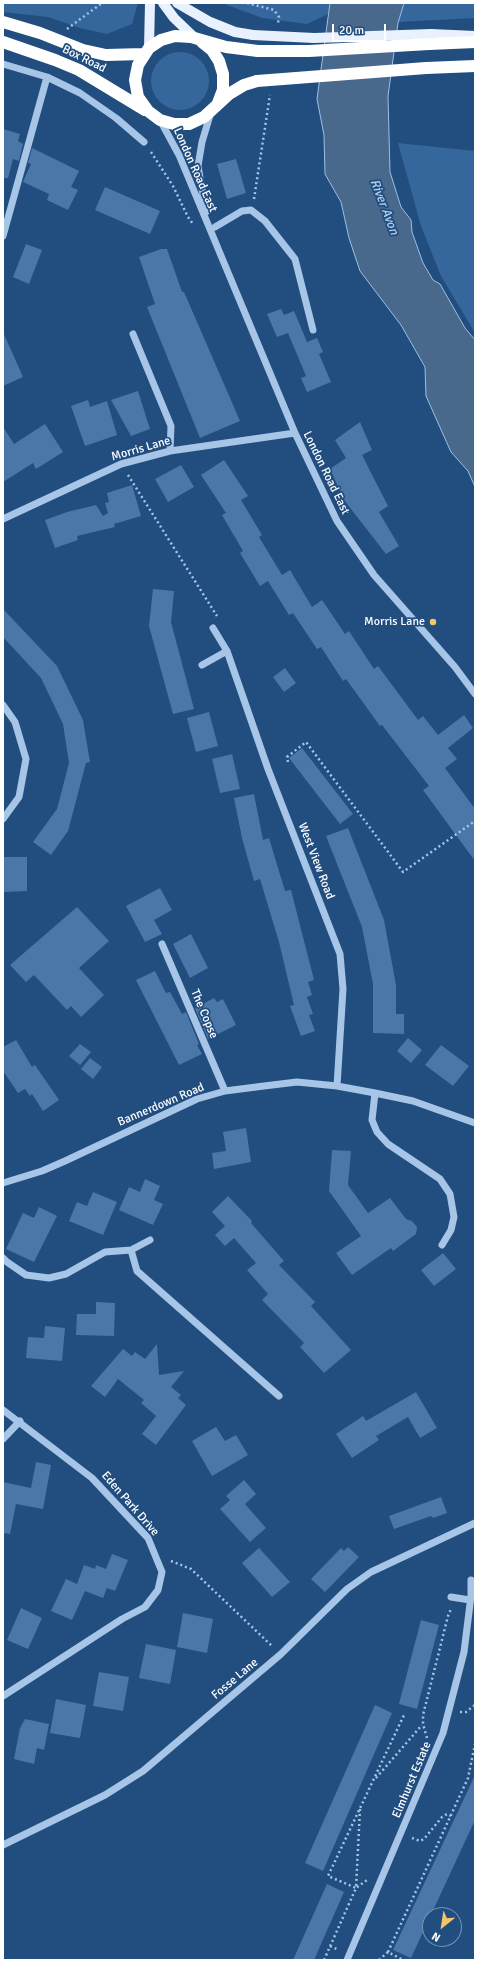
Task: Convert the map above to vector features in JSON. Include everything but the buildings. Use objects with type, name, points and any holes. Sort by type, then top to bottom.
[{"type":"highway","name":"Box Road","points":[[3,22],[40,33],[84,50],[106,55],[146,51]]},
{"type":"highway","points":[[475,42],[430,39],[309,51],[258,51],[226,47],[175,36],[161,40],[146,51],[138,65],[135,80],[138,97],[148,111],[160,120],[174,124],[189,124],[204,117],[244,85],[257,81],[426,68],[475,66]]},
{"type":"highway","points":[[198,40],[212,50],[223,74],[223,90],[214,108]]},
{"type":"highway","name":"Box Road","points":[[3,42],[79,70],[148,111]]},
{"type":"main road","points":[[146,51],[150,3]]},
{"type":"main road","points":[[163,3],[174,18],[198,40]]},
{"type":"main road","points":[[177,3],[210,22],[235,32],[253,35],[314,38],[430,39],[475,36]]},
{"type":"street","points":[[3,64],[47,76],[80,93],[116,118],[144,142]]},
{"type":"street","points":[[3,236],[47,76]]},
{"type":"street","name":"London Road East","points":[[212,228],[198,166],[202,142],[214,108]]},
{"type":"street","name":"London Road East","points":[[160,120],[179,155],[212,228],[295,433],[336,521],[357,553],[374,575],[455,667],[475,694]]},
{"type":"street","points":[[212,228],[242,211],[251,210],[265,221],[295,258],[313,330]]},
{"type":"street","points":[[133,334],[171,426],[170,451]]},
{"type":"street","name":"Morris Lane","points":[[3,519],[121,464],[170,451],[295,433]]},
{"type":"street","name":"West View Road","points":[[213,628],[227,651],[268,769],[340,954],[343,989],[337,1086]]},
{"type":"street","points":[[202,665],[227,651]]},
{"type":"street","points":[[3,706],[15,722],[26,758],[19,797],[3,819]]},
{"type":"street","name":"The Copse","points":[[162,944],[225,1091]]},
{"type":"street","name":"Bannerdown Road","points":[[3,1183],[42,1171],[176,1108],[197,1099],[225,1091],[297,1082],[337,1086],[413,1101],[475,1123]]},
{"type":"street","points":[[376,1093],[372,1115],[377,1132],[388,1144],[440,1179],[450,1194],[454,1217],[451,1230],[442,1245]]},
{"type":"street","points":[[3,1258],[26,1275],[49,1278],[66,1274],[105,1252],[131,1250],[150,1240]]},
{"type":"street","points":[[131,1250],[137,1270],[279,1396]]},
{"type":"street","name":"Eden Park Drive","points":[[3,1410],[20,1421],[92,1478],[148,1538],[162,1572],[158,1590],[145,1607],[122,1619],[3,1696]]},
{"type":"street","points":[[3,1438],[20,1421]]},
{"type":"street","name":"Fosse Lane","points":[[3,1845],[105,1795],[144,1771],[281,1654],[347,1589],[371,1572],[475,1523]]},
{"type":"street","name":"Elmhurst Estate","points":[[347,1960],[443,1733],[464,1652],[471,1580]]},
{"type":"street","points":[[451,1598],[470,1600]]},
{"type":"path","points":[[248,3],[274,10],[279,17],[278,28]]},
{"type":"path","points":[[251,210],[271,88]]},
{"type":"path","points":[[144,142],[173,186],[188,217],[196,228]]},
{"type":"path","points":[[128,476],[219,619],[219,640]]},
{"type":"path","points":[[288,762],[287,756],[306,742],[403,872],[475,821]]},
{"type":"path","points":[[156,1555],[191,1569],[281,1654]]},
{"type":"path","points":[[436,1750],[427,1737],[423,1724],[424,1708],[448,1616],[452,1608]]},
{"type":"path","points":[[356,1888],[328,1876],[404,1715]]},
{"type":"path","points":[[373,1781],[423,1724]]},
{"type":"path","points":[[379,1960],[388,1952],[468,1778],[475,1744]]},
{"type":"path","points":[[356,1888],[360,1809]]},
{"type":"path","points":[[401,1834],[420,1841],[424,1839],[442,1817],[447,1814],[451,1816]]},
{"type":"path","points":[[324,1960],[356,1888],[362,1882],[383,1876]]},
{"type":"path","points":[[330,1946],[338,1950]]},
{"type":"path","points":[[388,1952],[403,1960]]},
{"type":"shaded area","points":[[3,3],[138,3],[132,24],[107,34],[80,28],[48,17],[3,12]]},
{"type":"shaded area","points":[[222,3],[330,3],[328,14],[307,24],[262,18]]},
{"type":"shaded area","points":[[404,3],[475,3],[475,18],[398,22]]},
{"type":"shaded area","points":[[180,52],[191,54],[204,65],[207,70],[209,81],[207,92],[196,105],[191,108],[180,110],[169,108],[156,97],[153,92],[151,81],[153,70],[164,57],[169,54]]},
{"type":"shaded area","points":[[398,143],[475,151],[475,333],[441,276],[421,226]]},
{"type":"water","name":"River Avon","points":[[330,3],[404,3],[398,23],[388,96],[390,172],[401,207],[411,220],[412,232],[423,263],[433,280],[440,284],[465,328],[475,340],[475,487],[468,471],[451,452],[426,396],[425,367],[401,325],[360,271],[349,238],[341,202],[325,174],[324,135],[317,99]]},
{"type":"place","name":"Morris Lane","points":[[433,622]]}]
